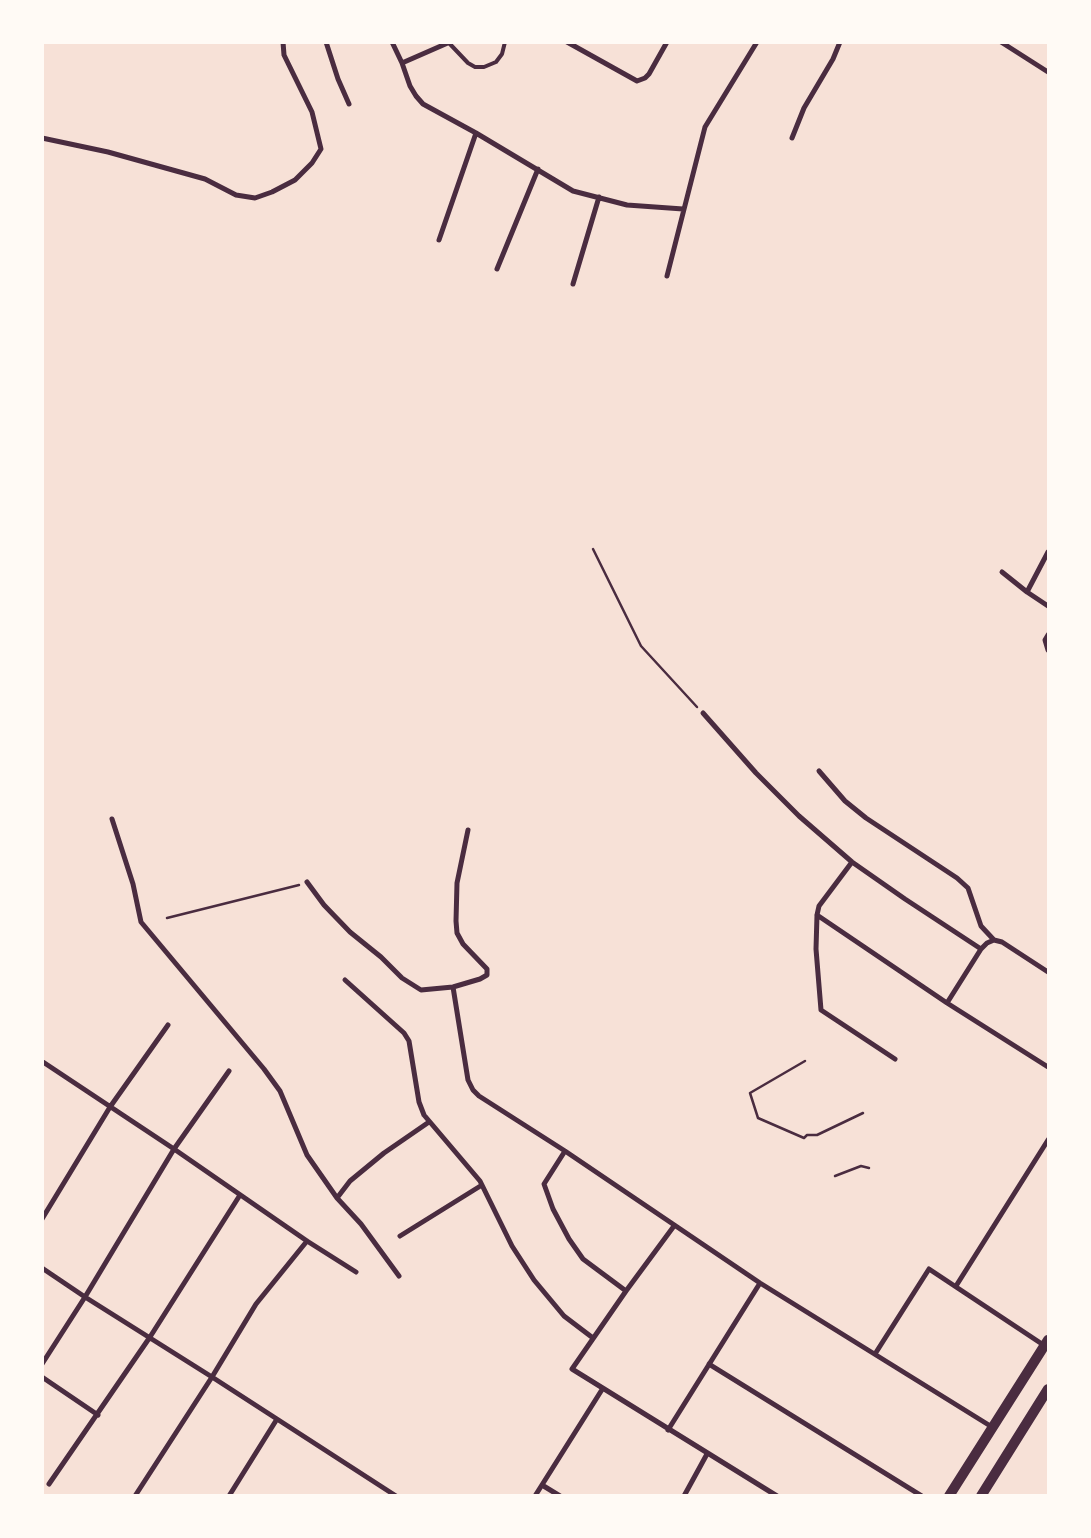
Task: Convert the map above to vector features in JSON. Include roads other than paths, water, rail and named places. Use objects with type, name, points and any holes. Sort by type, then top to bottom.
[{"type":"main road","points":[[949,1496],[1047,1343]]},
{"type":"main road","points":[[981,1496],[1048,1389]]},
{"type":"street","points":[[42,138],[108,152],[205,179],[236,195],[255,198],[272,192],[295,180],[312,164],[321,149],[312,112],[284,55],[283,42]]},
{"type":"street","points":[[326,42],[338,79],[350,104]]},
{"type":"street","points":[[392,42],[410,86],[423,104],[476,133],[573,191],[627,205],[683,210]]},
{"type":"street","points":[[567,42],[637,81],[649,74],[667,42]]},
{"type":"street","points":[[667,276],[705,127],[757,42]]},
{"type":"street","points":[[792,138],[804,108],[833,59],[840,42]]},
{"type":"street","points":[[1001,42],[1048,72]]},
{"type":"street","points":[[402,63],[449,43]]},
{"type":"street","points":[[438,240],[476,133]]},
{"type":"street","points":[[497,269],[538,169]]},
{"type":"street","points":[[573,284],[599,197]]},
{"type":"street","points":[[1027,592],[1048,552]]},
{"type":"street","points":[[1002,572],[1048,606]]},
{"type":"street","points":[[1048,635],[1045,640],[1048,650]]},
{"type":"street","points":[[703,713],[750,767],[793,810],[852,862],[981,949]]},
{"type":"street","points":[[819,770],[844,801],[866,818],[957,878],[968,888],[981,926],[994,940],[1002,942],[1048,972]]},
{"type":"street","points":[[112,819],[133,884],[141,922],[209,1001],[274,1084],[294,1121],[307,1155],[337,1198],[361,1224],[399,1276]]},
{"type":"street","points":[[307,882],[324,905],[350,932],[381,957],[402,978],[421,990],[453,987],[480,979],[487,975],[487,969],[463,944],[457,933],[456,891],[468,830]]},
{"type":"street","points":[[852,862],[819,906],[816,948],[821,1010],[895,1060]]},
{"type":"street","points":[[817,916],[946,1003],[1048,1067]]},
{"type":"street","points":[[946,1003],[981,949],[986,943],[994,940]]},
{"type":"street","points":[[345,980],[404,1033],[408,1040],[419,1102],[424,1115],[482,1185],[512,1246],[534,1280],[564,1316],[593,1338]]},
{"type":"street","points":[[453,987],[468,1080],[473,1090],[479,1096],[565,1151],[760,1282],[992,1427]]},
{"type":"street","points":[[42,1219],[110,1107],[168,1024]]},
{"type":"street","points":[[42,1063],[174,1149],[307,1241],[356,1272]]},
{"type":"street","points":[[42,1364],[85,1297],[174,1149],[229,1072]]},
{"type":"street","points":[[337,1198],[350,1182],[384,1153],[429,1122]]},
{"type":"street","points":[[956,1286],[1048,1140]]},
{"type":"street","points":[[565,1151],[544,1184],[553,1209],[569,1239],[583,1259],[626,1291]]},
{"type":"street","points":[[400,1236],[482,1185]]},
{"type":"street","points":[[49,1484],[150,1337],[240,1195]]},
{"type":"street","points":[[674,1226],[572,1369],[777,1496]]},
{"type":"street","points":[[135,1496],[212,1377],[256,1304],[307,1241]]},
{"type":"street","points":[[42,1268],[396,1496]]},
{"type":"street","points":[[875,1354],[929,1269],[1047,1343]]},
{"type":"street","points":[[668,1430],[760,1282]]},
{"type":"street","points":[[709,1364],[922,1496]]},
{"type":"street","points":[[42,1377],[98,1415]]},
{"type":"street","points":[[535,1496],[603,1388]]},
{"type":"street","points":[[229,1496],[277,1419]]},
{"type":"street","points":[[684,1496],[707,1454]]},
{"type":"street","points":[[542,1484],[560,1496]]},
{"type":"lane","points":[[449,43],[468,63],[475,67],[484,67],[496,62],[502,54],[505,42]]}]
